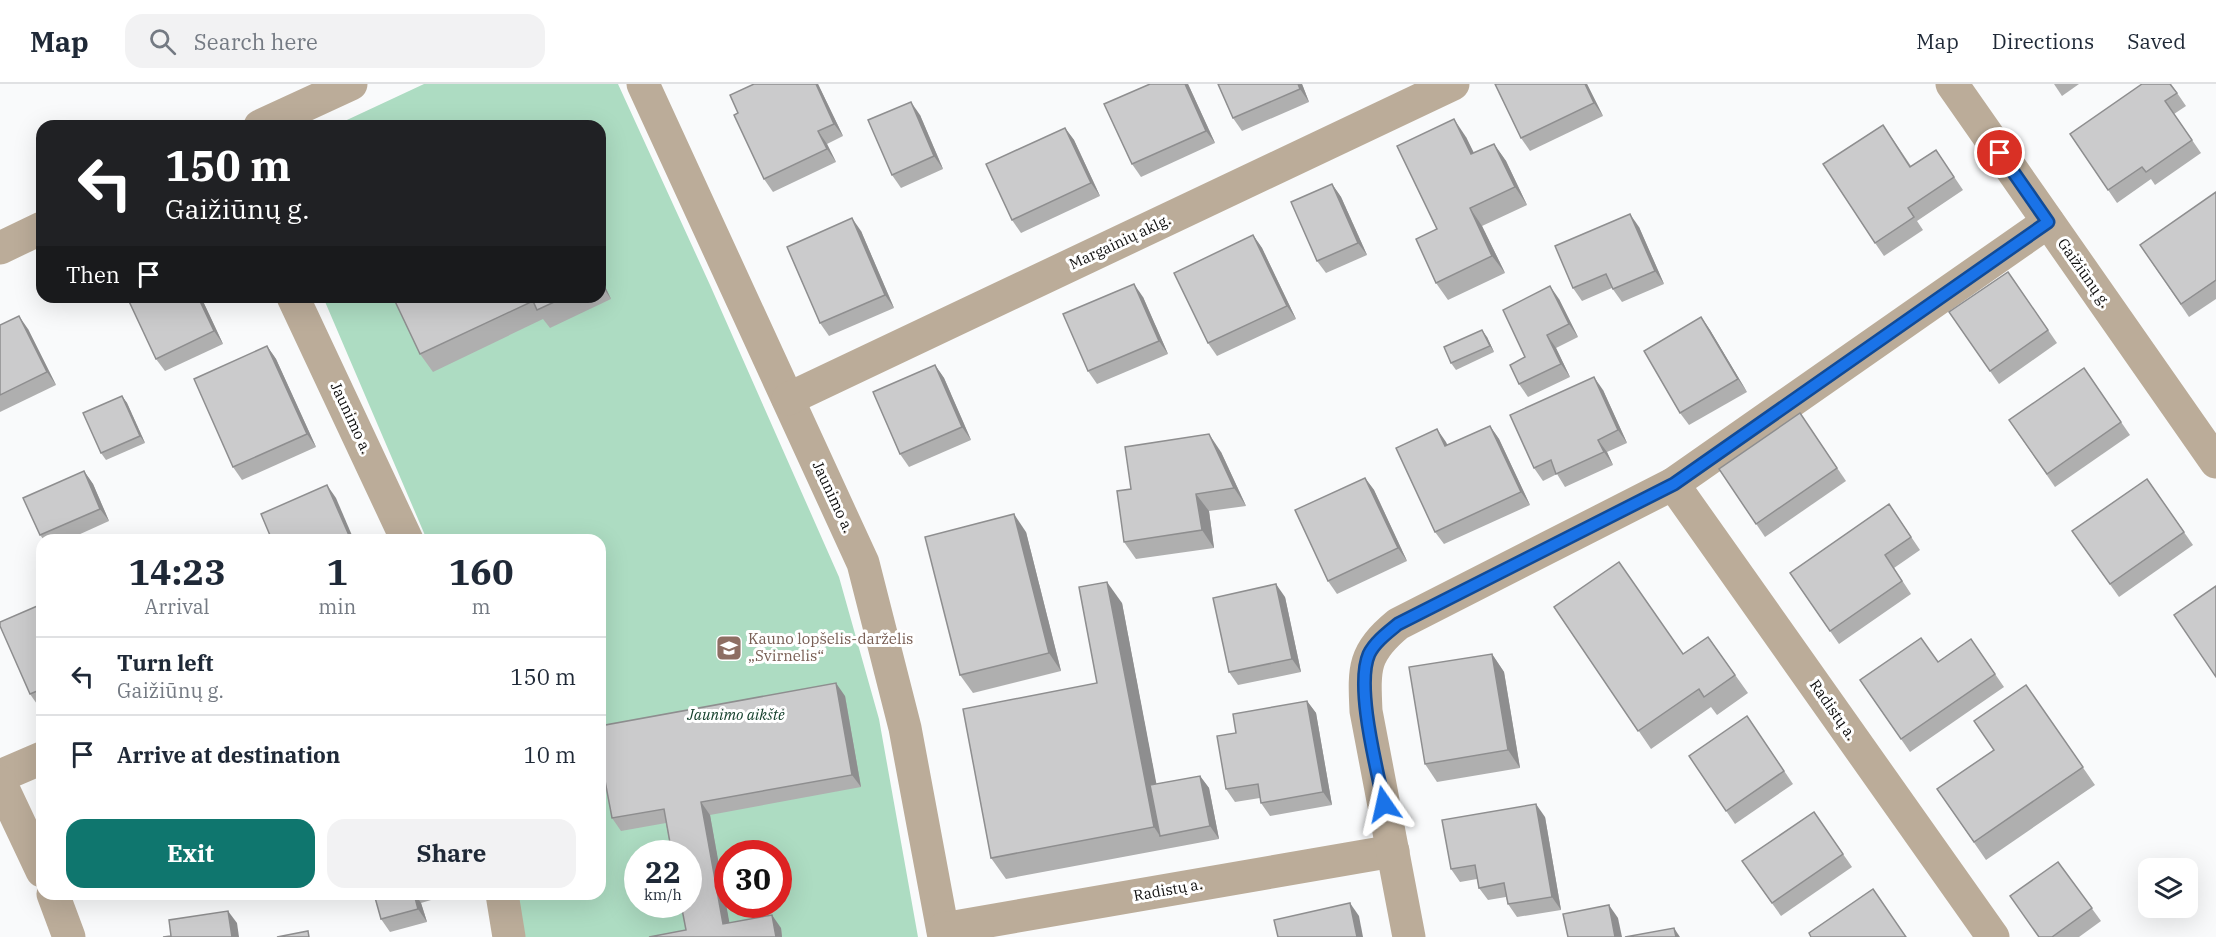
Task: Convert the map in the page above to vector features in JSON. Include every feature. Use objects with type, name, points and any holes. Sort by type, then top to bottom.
[{"type":"street","points":[[273,120],[351,84]]},
{"type":"street","name":"Jaunimo a.","points":[[643,84],[863,563],[905,728],[944,933]]},
{"type":"street","name":"Margainių aklg.","points":[[788,399],[1453,84]]},
{"type":"street","name":"Gaižiūnų g.","points":[[1952,84],[2216,462]]},
{"type":"street","points":[[1409,937],[1366,711],[1365,683],[1369,655],[1382,637],[1398,624],[1674,484],[2048,222]]},
{"type":"street","points":[[0,248],[36,231]]},
{"type":"street","name":"Jaunimo a.","points":[[296,303],[404,534]]},
{"type":"street","name":"Radistų a.","points":[[1674,484],[1993,937]]},
{"type":"street","points":[[0,776],[36,761]]},
{"type":"street","points":[[0,782],[36,857]]},
{"type":"street","name":"Radistų a.","points":[[944,933],[1393,851]]},
{"type":"street","points":[[55,900],[69,937]]},
{"type":"street","points":[[503,900],[509,937]]},
{"type":"green space","name":"Jaunimo aikštė","points":[[424,84],[618,84],[839,577],[879,719],[918,937],[523,937],[517,900],[606,900],[606,534],[424,534],[326,303],[606,303],[606,120],[347,120]]},
{"type":"building","points":[[754,84],[816,84],[834,124],[818,131],[827,149],[764,179],[734,115],[738,113],[730,95]]},
{"type":"building","points":[[1150,84],[1185,84],[1206,131],[1132,164],[1104,104]]},
{"type":"building","points":[[1218,84],[1298,84],[1300,89],[1233,118]]},
{"type":"building","points":[[1495,84],[1585,84],[1594,103],[1521,138]]},
{"type":"building","points":[[2142,84],[2170,84],[2177,93],[2165,101],[2192,140],[2146,172],[2142,167],[2108,190],[2070,134]]},
{"type":"building","points":[[911,102],[934,156],[892,175],[868,120]]},
{"type":"building","points":[[1454,119],[1471,154],[1494,144],[1515,187],[1470,208],[1492,256],[1436,283],[1416,239],[1437,229],[1397,146]]},
{"type":"building","points":[[1883,125],[1910,167],[1936,150],[1954,177],[1908,208],[1914,217],[1875,243],[1823,164]]},
{"type":"building","points":[[1065,128],[1091,183],[1012,220],[986,164]]},
{"type":"building","points":[[1332,184],[1358,243],[1317,261],[1291,202]]},
{"type":"building","points":[[2216,192],[2216,280],[2181,304],[2140,245]]},
{"type":"building","points":[[1630,214],[1655,271],[1613,289],[1606,274],[1573,288],[1555,246]]},
{"type":"building","points":[[852,218],[885,295],[820,323],[787,247]]},
{"type":"building","points":[[1253,235],[1287,306],[1208,343],[1174,273]]},
{"type":"building","points":[[2008,272],[2048,330],[1990,371],[1949,312]]},
{"type":"building","points":[[1134,284],[1159,341],[1088,371],[1063,314]]},
{"type":"building","points":[[1550,286],[1569,324],[1547,335],[1561,364],[1519,384],[1510,365],[1525,357],[1503,310]]},
{"type":"building","points":[[130,303],[201,303],[214,331],[156,359]]},
{"type":"building","points":[[396,303],[529,303],[420,354]]},
{"type":"building","points":[[534,303],[552,303],[537,310]]},
{"type":"building","points":[[19,316],[47,372],[0,395],[0,325]]},
{"type":"building","points":[[1701,317],[1738,379],[1680,413],[1644,351]]},
{"type":"building","points":[[1482,330],[1490,346],[1451,363],[1444,347]]},
{"type":"building","points":[[267,346],[307,434],[233,467],[194,379]]},
{"type":"building","points":[[935,365],[962,427],[900,454],[873,392]]},
{"type":"building","points":[[2084,368],[2121,422],[2047,474],[2009,420]]},
{"type":"building","points":[[1594,377],[1618,430],[1598,440],[1604,452],[1556,474],[1551,460],[1534,468],[1510,415]]},
{"type":"building","points":[[122,396],[140,436],[101,453],[83,413]]},
{"type":"building","points":[[1800,413],[1837,468],[1756,524],[1719,469]]},
{"type":"building","points":[[1490,426],[1521,492],[1435,532],[1396,448],[1437,429],[1445,446]]},
{"type":"building","points":[[1209,434],[1234,488],[1196,494],[1202,530],[1124,542],[1117,491],[1131,489],[1125,447]]},
{"type":"building","points":[[84,471],[100,509],[40,534],[23,498]]},
{"type":"building","points":[[1365,478],[1398,548],[1328,581],[1295,510]]},
{"type":"building","points":[[2147,479],[2184,532],[2110,584],[2072,531]]},
{"type":"building","points":[[327,485],[348,534],[269,534],[261,514]]},
{"type":"building","points":[[1889,504],[1911,537],[1885,555],[1902,581],[1830,631],[1790,573]]},
{"type":"building","points":[[1014,514],[1049,653],[960,675],[925,537]]},
{"type":"building","points":[[1619,562],[1683,654],[1708,637],[1735,675],[1704,697],[1699,689],[1638,731],[1554,607]]},
{"type":"building","points":[[1107,582],[1154,827],[991,858],[963,709],[1097,683],[1079,587]]},
{"type":"building","points":[[1276,584],[1292,659],[1229,672],[1213,598]]},
{"type":"building","points":[[2216,586],[2216,677],[2174,615]]},
{"type":"building","points":[[36,607],[36,692],[30,694],[0,622]]},
{"type":"building","points":[[1921,638],[1938,662],[1971,639],[1995,674],[1901,739],[1860,680]]},
{"type":"building","points":[[1492,654],[1508,750],[1425,764],[1409,667]]},
{"type":"building","points":[[836,683],[852,775],[701,802],[714,874],[714,918],[722,918],[723,924],[756,918],[773,918],[776,937],[649,937],[686,930],[684,918],[702,918],[702,840],[670,840],[664,809],[612,818],[606,786],[606,725]]},
{"type":"building","points":[[2026,685],[2083,767],[1974,842],[1937,789],[1994,750],[1974,721]]},
{"type":"building","points":[[1307,701],[1323,792],[1261,803],[1258,784],[1226,789],[1217,736],[1236,733],[1233,714]]},
{"type":"building","points":[[1747,716],[1784,771],[1726,811],[1689,756]]},
{"type":"building","points":[[1200,776],[1210,826],[1160,836],[1150,785]]},
{"type":"building","points":[[1536,804],[1552,897],[1508,904],[1504,883],[1479,888],[1475,865],[1451,869],[1442,820]]},
{"type":"building","points":[[1814,812],[1843,854],[1772,903],[1742,861]]},
{"type":"building","points":[[2058,862],[2092,908],[2052,937],[2039,937],[2010,896]]},
{"type":"building","points":[[1873,889],[1906,937],[1811,937],[1809,933]]},
{"type":"building","points":[[376,900],[416,900],[418,909],[381,919]]},
{"type":"building","points":[[1350,903],[1357,937],[1278,937],[1274,920]]},
{"type":"building","points":[[1609,905],[1615,937],[1568,937],[1563,914]]},
{"type":"building","points":[[228,911],[232,937],[163,937],[171,936],[169,920]]},
{"type":"building","points":[[1674,928],[1676,937],[1625,937]]},
{"type":"building","points":[[308,931],[309,937],[277,937]]},
{"type":"place","name":"Kauno lopšelis-darželis „Svirnelis“","points":[[729,648]]},
{"type":"route","points":[[1384,804],[1366,711],[1365,683],[1369,655],[1382,637],[1398,624],[1674,484],[2048,222],[2000,153]]}]
